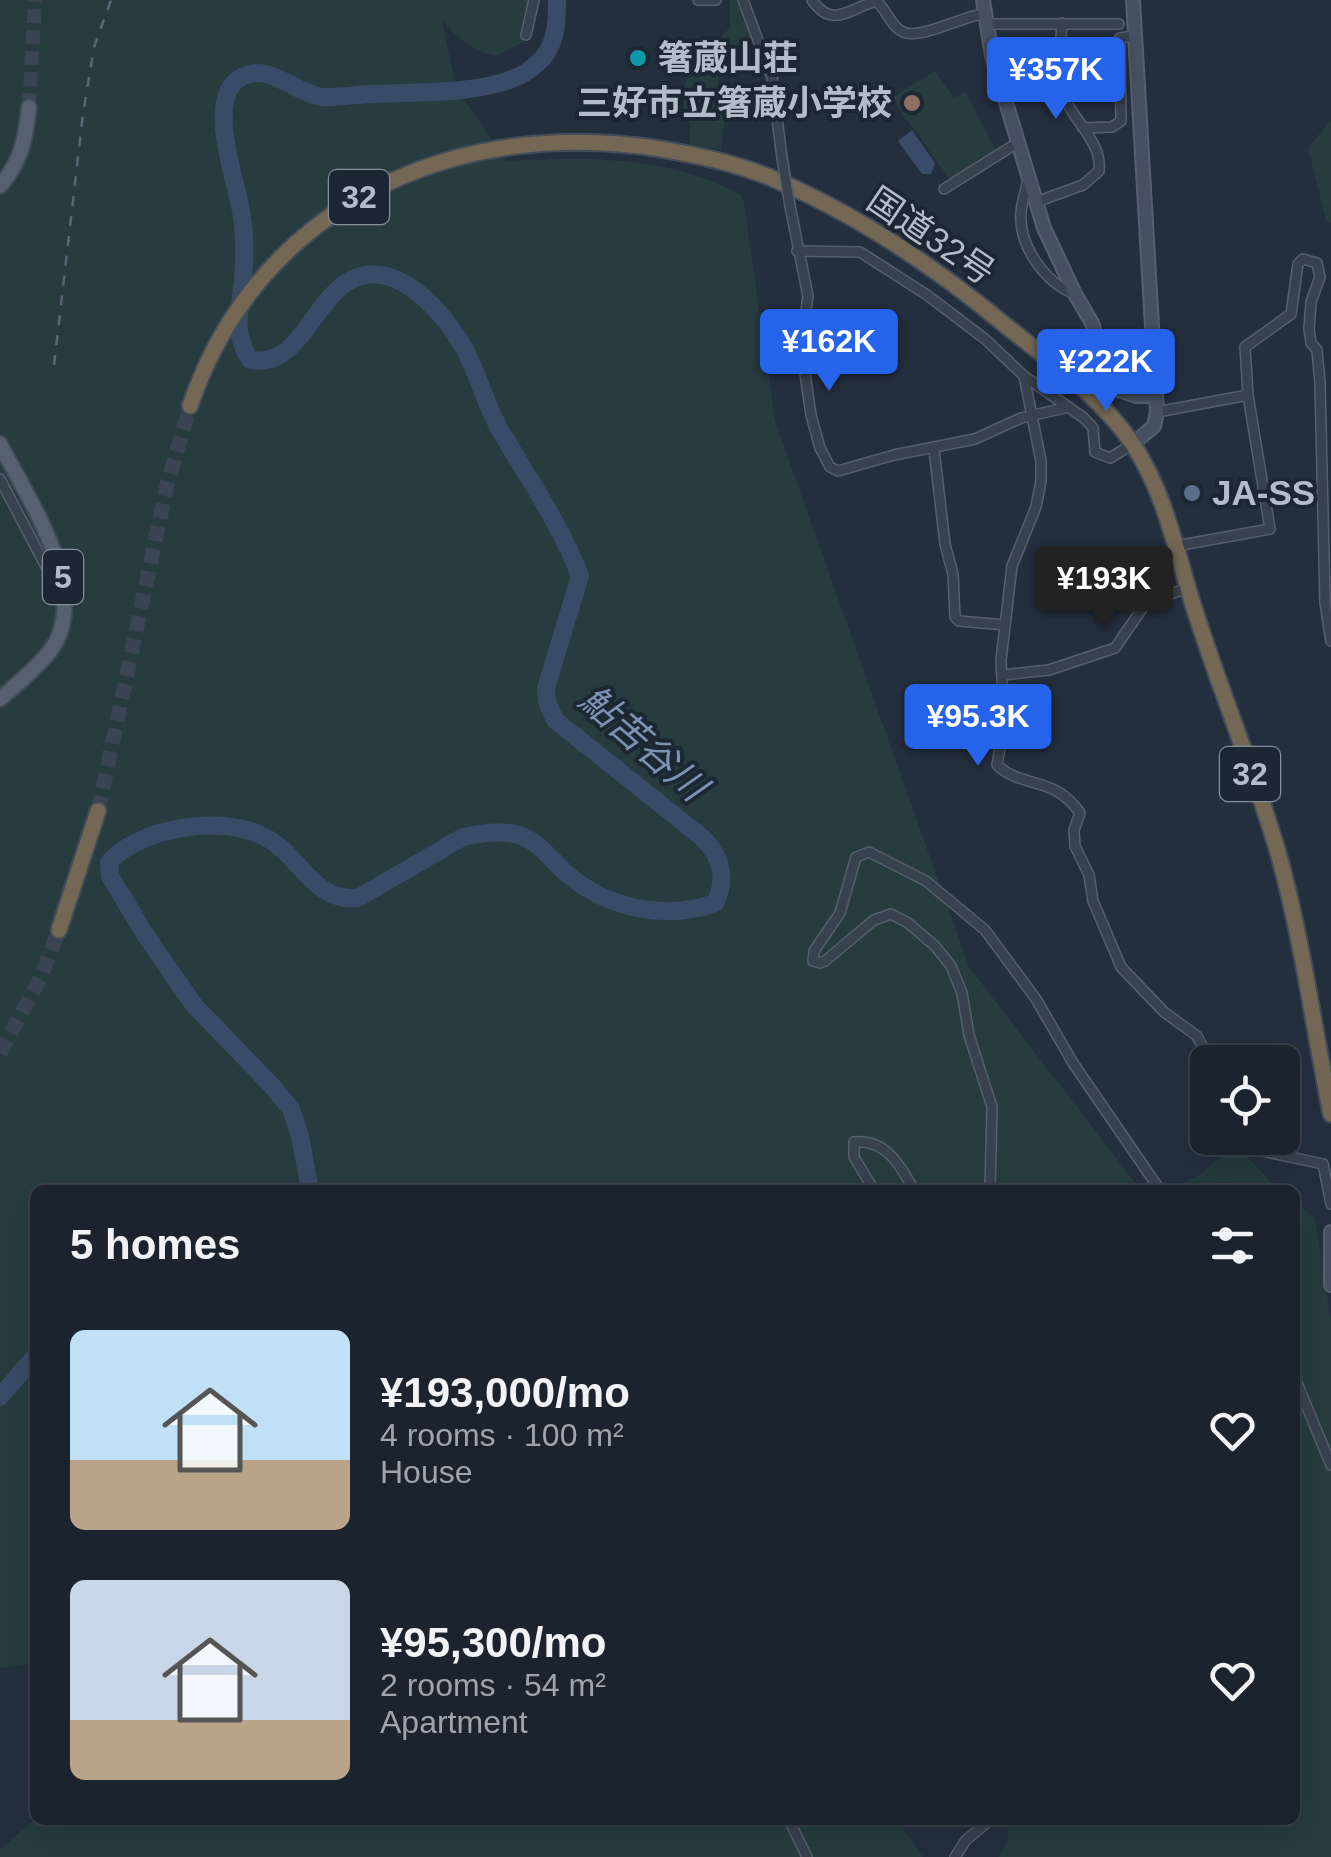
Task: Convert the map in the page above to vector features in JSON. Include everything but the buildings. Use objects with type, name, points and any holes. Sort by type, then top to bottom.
[{"type":"highway","name":"国道32号","points":[[192,398],[229,322],[268,270],[324,219],[370,190],[467,153],[521,144],[586,142],[634,144],[696,154],[767,176],[887,239],[962,290],[1104,409],[1133,444],[1149,473],[1276,846],[1324,1043],[1331,1114]]},
{"type":"highway","points":[[59,930],[96,816]]},
{"type":"main road","points":[[1132,0],[1158,412],[1154,426],[1133,444]]},
{"type":"main road","points":[[984,11],[1036,202],[1075,294],[1092,323],[1112,382],[1121,391],[1136,396],[1156,396]]},
{"type":"main road","points":[[0,186],[22,152],[30,108]]},
{"type":"main road","name":"5","points":[[0,444],[60,564],[65,616],[51,649],[0,700]]},
{"type":"main road","points":[[1331,1232],[1331,1285]]},
{"type":"street","points":[[526,35],[534,0]]},
{"type":"street","points":[[698,0],[716,0]]},
{"type":"street","points":[[743,0],[772,78],[797,251],[808,296],[802,346],[812,415],[820,448],[830,468],[838,471],[975,439],[1032,415],[1068,408]]},
{"type":"street","points":[[812,0],[824,15],[833,16],[876,1],[884,6],[898,29],[907,34],[984,11],[1062,23],[1119,24]]},
{"type":"street","points":[[1036,202],[1083,185],[1099,171],[1098,153],[1060,85],[1062,23]]},
{"type":"street","points":[[1083,128],[1112,127],[1121,122],[1120,38],[1134,36]]},
{"type":"street","points":[[944,190],[1017,143]]},
{"type":"street","points":[[1028,178],[1021,212],[1027,243],[1036,262],[1057,288],[1075,294]]},
{"type":"street","points":[[797,251],[860,252],[927,295],[1092,428],[1095,452],[1110,458],[1133,444]]},
{"type":"street","points":[[1176,546],[1270,529],[1248,394],[1245,346],[1291,314],[1298,264],[1303,259],[1317,263],[1320,276],[1310,302],[1309,330],[1317,350],[1320,383],[1325,604],[1331,641]]},
{"type":"street","points":[[1024,376],[1041,481],[1036,508],[1012,566],[1005,626],[1004,723],[997,765],[1005,773],[1051,786],[1080,812],[1074,830],[1075,846],[1089,875],[1093,902],[1121,966],[1164,1012],[1197,1036],[1202,1045]]},
{"type":"street","points":[[1158,412],[1248,394]]},
{"type":"street","points":[[934,449],[945,544],[953,574],[955,617],[959,622],[1005,626]]},
{"type":"street","points":[[0,479],[54,582],[64,582]]},
{"type":"street","points":[[1003,675],[1049,670],[1115,648],[1146,603],[1187,588]]},
{"type":"street","points":[[990,1185],[992,1107],[969,1035],[962,993],[951,966],[935,946],[892,914],[874,920],[825,960],[814,961],[814,952],[840,913],[856,857],[861,853],[869,852],[926,882],[985,930],[1036,999],[1073,1064],[1157,1185]]},
{"type":"street","points":[[871,1185],[854,1157],[854,1142],[885,1149],[910,1185]]},
{"type":"street","points":[[1281,1155],[1323,1164],[1331,1204]]},
{"type":"street","points":[[1300,1390],[1331,1465]]},
{"type":"street","points":[[791,1825],[807,1857]]},
{"type":"street","points":[[955,1857],[966,1840],[984,1825]]},
{"type":"green space","points":[[0,0],[531,0],[527,40],[495,56],[465,42],[442,20],[456,88],[507,161],[598,159],[658,166],[687,173],[743,196],[775,421],[969,967],[1137,1185],[30,1185],[30,1665],[0,1668]]},
{"type":"green space","points":[[730,0],[739,0],[752,36],[749,43],[727,54],[719,67],[718,82],[727,103],[721,150],[690,144],[684,93],[696,62],[730,28]]},
{"type":"green space","points":[[935,71],[954,98],[965,91],[997,152],[951,181],[891,98]]},
{"type":"green space","points":[[1331,120],[1331,223],[1326,220],[1308,148]]},
{"type":"green space","points":[[1223,1155],[1246,1155],[1273,1185],[1177,1185],[1198,1176]]},
{"type":"green space","points":[[1300,1207],[1315,1218],[1331,1320],[1331,1857],[999,1857],[1008,1841],[1008,1825],[1300,1825]]},
{"type":"green space","points":[[30,1823],[901,1825],[923,1857],[0,1857],[0,1850]]},
{"type":"water","points":[[912,130],[935,163],[931,174],[922,174],[898,141]]},
{"type":"waterway","name":"鮎苦谷川","points":[[309,1185],[291,1109],[194,1005],[110,876],[109,862],[123,850],[141,840],[182,828],[225,826],[245,830],[276,844],[329,893],[358,898],[463,837],[502,832],[530,840],[598,895],[636,908],[696,908],[715,903],[721,886],[719,862],[704,839],[555,720],[546,688],[580,576],[553,519],[499,428],[464,348],[439,313],[399,281],[369,275],[339,288],[282,354],[267,360],[250,360],[239,331],[243,228],[224,124],[228,91],[237,80],[248,74],[269,75],[312,95],[327,97],[485,87],[519,76],[543,58],[555,30],[557,0]]},
{"type":"waterway","name":"鮎苦谷川","points":[[0,1397],[30,1362]]},
{"type":"tunnel","points":[[29,107],[35,0]]},
{"type":"tunnel","points":[[98,811],[167,485],[190,406]]},
{"type":"tunnel","points":[[0,1053],[41,977],[59,930]]},
{"type":"railway","points":[[54,365],[83,114],[94,47],[111,0]]},
{"type":"place","name":"箸蔵山荘","points":[[638,58]]},
{"type":"place","name":"三好市立箸蔵小学校","points":[[912,103]]},
{"type":"place","name":"JA-SS","points":[[1192,493]]}]
